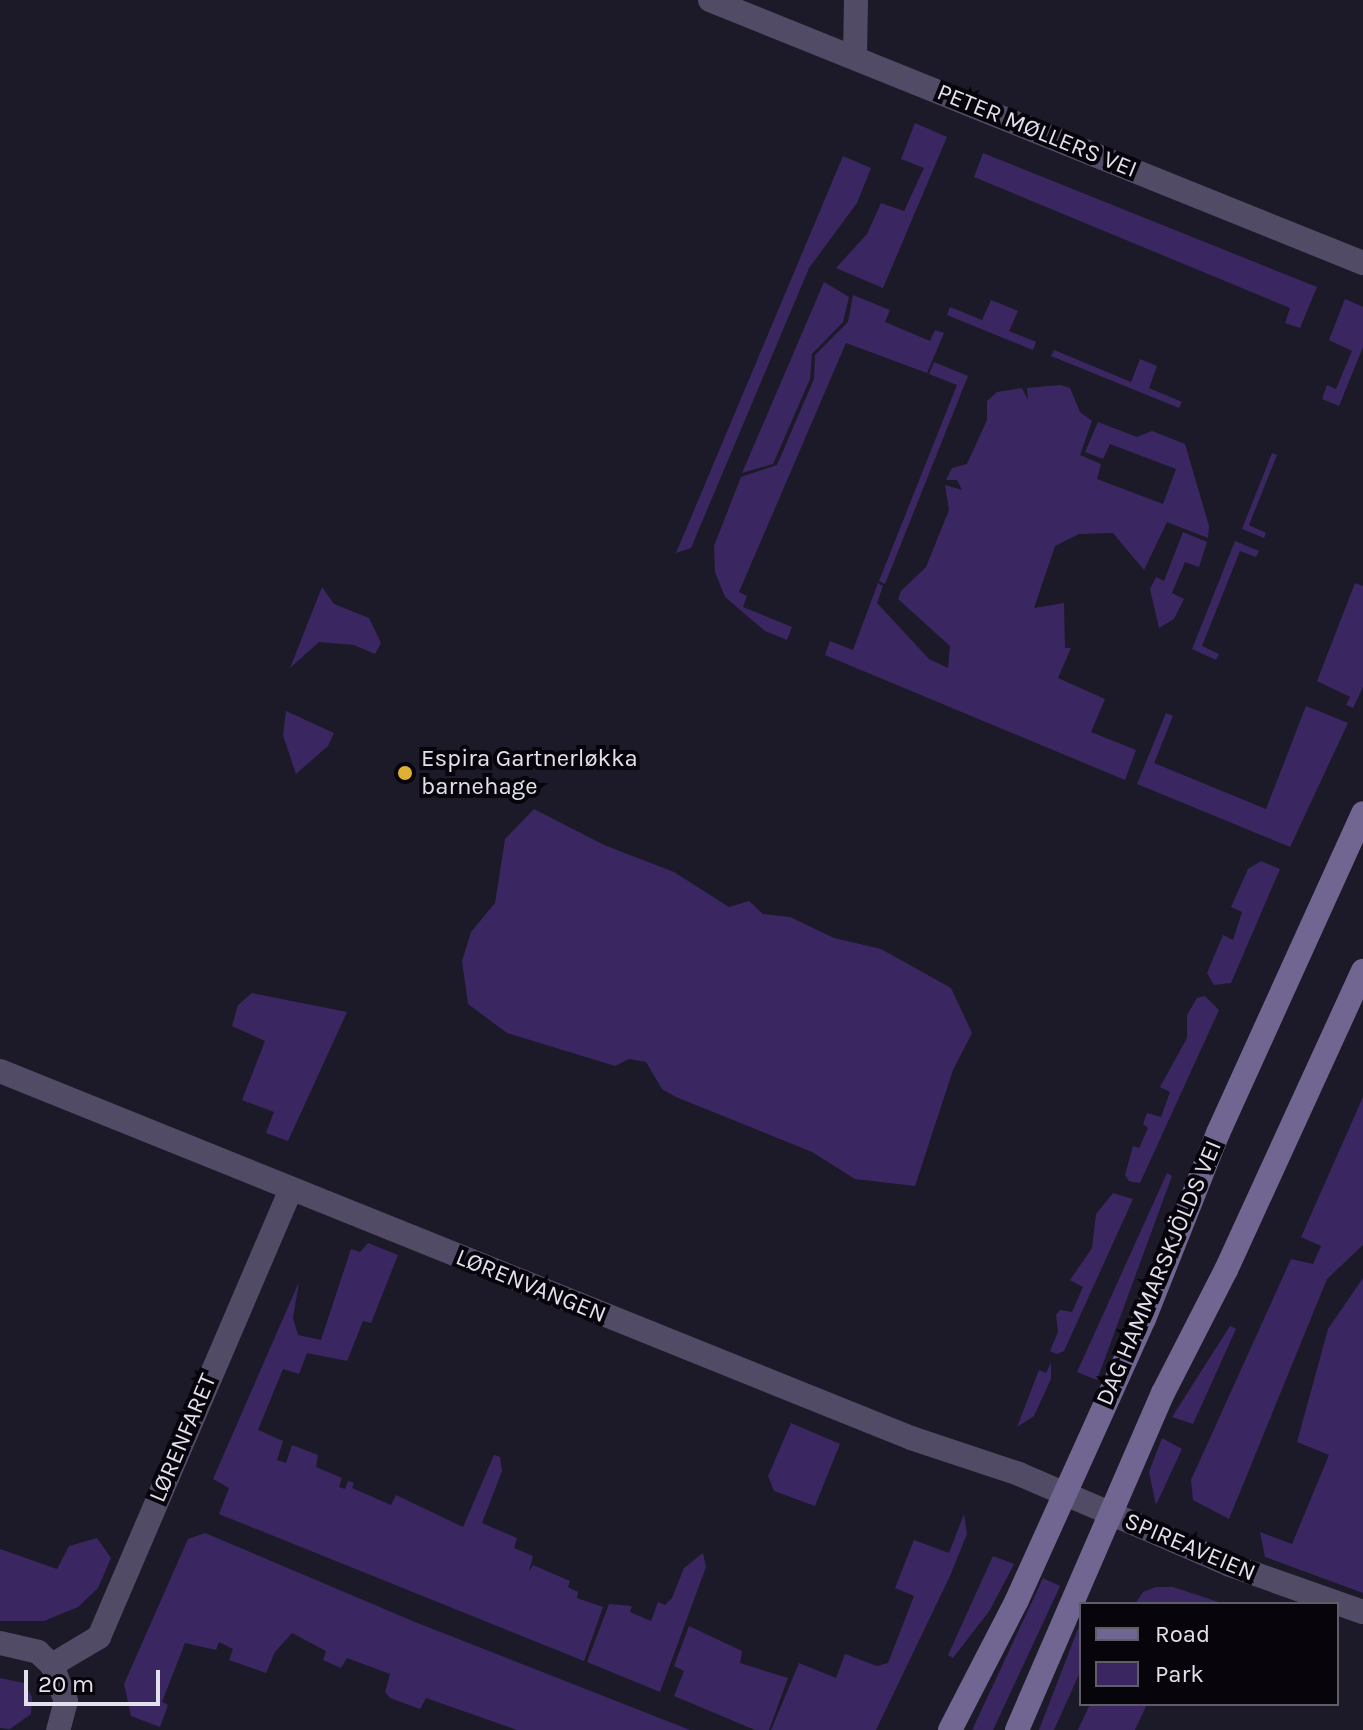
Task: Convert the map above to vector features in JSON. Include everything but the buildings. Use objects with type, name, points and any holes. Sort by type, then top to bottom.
[{"type":"main road","name":"DAG HAMMARSKJÖLDS VEI","points":[[950,1730],[1144,1319],[1218,1133],[1363,813]]},
{"type":"main road","name":"DAG HAMMARSKJÖLDS VEI","points":[[1017,1730],[1110,1513],[1363,971]]},
{"type":"street","name":"PETER MØLLERS VEI","points":[[710,0],[1363,263]]},
{"type":"street","points":[[855,57],[856,0]]},
{"type":"street","name":"LØRENVANGEN","points":[[0,1071],[911,1438],[1064,1493]]},
{"type":"street","name":"LØRENFARET","points":[[52,1665],[99,1637],[291,1189]]},
{"type":"street","name":"SPIREAVEIEN","points":[[1064,1493],[1268,1580],[1333,1602]]},
{"type":"street","name":"SPIREAVEIEN","points":[[1339,1604],[1363,1612]]},
{"type":"street","points":[[0,1643],[29,1648],[52,1665],[62,1682],[69,1727]]},
{"type":"green space","points":[[915,123],[947,137],[883,288],[836,268],[867,234],[881,203],[904,211],[924,168],[901,159]]},
{"type":"green space","points":[[983,153],[1317,287],[1300,328],[1285,323],[1290,308],[974,177]]},
{"type":"green space","points":[[843,156],[871,168],[857,203],[809,268],[691,548],[676,553]]},
{"type":"green space","points":[[824,282],[849,297],[843,322],[812,354],[810,379],[773,464],[742,473]]},
{"type":"green space","points":[[853,295],[890,310],[885,322],[930,341],[935,330],[944,333],[927,373],[846,343],[739,592],[747,596],[743,607],[792,627],[787,640],[765,631],[725,597],[715,572],[714,546],[741,477],[777,465],[814,379],[815,355],[848,322]]},
{"type":"green space","points":[[1345,299],[1363,307],[1363,347],[1339,406],[1322,399],[1327,385],[1336,389],[1352,351],[1329,340]]},
{"type":"green space","points":[[991,300],[1018,311],[1009,331],[1036,342],[1033,350],[947,315],[950,307],[982,320]]},
{"type":"green space","points":[[1054,350],[1131,382],[1140,359],[1157,366],[1149,388],[1182,402],[1179,408],[1051,356]]},
{"type":"green space","points":[[934,362],[968,376],[885,584],[879,581],[957,385],[929,374]]},
{"type":"green space","points":[[1060,385],[1070,388],[1080,412],[1092,421],[1080,455],[1101,464],[1097,479],[1163,504],[1176,469],[1110,444],[1103,459],[1085,452],[1098,422],[1137,437],[1152,431],[1185,444],[1209,526],[1208,538],[1167,522],[1144,570],[1113,533],[1079,534],[1055,546],[1034,608],[1064,603],[1065,648],[1071,648],[1058,678],[1105,699],[1091,732],[1136,750],[1125,780],[825,655],[830,641],[853,650],[878,583],[883,586],[877,603],[929,659],[948,668],[950,646],[898,599],[901,591],[926,567],[949,510],[945,485],[962,490],[957,480],[946,480],[952,468],[967,464],[987,420],[987,401],[997,392],[1022,388],[1028,400],[1027,388]]},
{"type":"green space","points":[[1272,453],[1277,455],[1249,525],[1266,533],[1264,538],[1242,529]]},
{"type":"green space","points":[[1183,532],[1207,542],[1199,567],[1185,562],[1172,593],[1184,599],[1174,619],[1159,628],[1150,589],[1156,577],[1164,581]]},
{"type":"green space","points":[[1235,541],[1259,551],[1256,557],[1240,551],[1202,646],[1219,654],[1216,660],[1192,649]]},
{"type":"green space","points":[[1355,583],[1363,586],[1363,687],[1353,708],[1346,705],[1350,697],[1317,681]]},
{"type":"green space","points":[[322,587],[334,604],[369,618],[381,643],[375,654],[354,645],[319,642],[290,668]]},
{"type":"green space","points":[[1306,706],[1348,723],[1290,847],[1137,784],[1166,713],[1173,716],[1154,763],[1266,809]]},
{"type":"green space","points":[[286,711],[334,733],[328,746],[296,774],[283,735]]},
{"type":"green space","points":[[534,809],[604,845],[674,872],[729,907],[749,901],[763,914],[790,917],[834,938],[881,949],[951,988],[972,1033],[953,1070],[915,1186],[855,1179],[812,1152],[676,1097],[662,1089],[646,1062],[629,1059],[615,1066],[507,1033],[468,1004],[462,961],[471,932],[495,903],[505,839]]},
{"type":"green space","points":[[1261,861],[1280,869],[1231,983],[1214,985],[1207,973],[1223,935],[1233,940],[1242,912],[1231,907],[1248,869]]},
{"type":"green space","points":[[252,993],[347,1012],[288,1141],[266,1133],[274,1112],[242,1100],[265,1041],[232,1026],[238,1005]]},
{"type":"green space","points":[[1205,996],[1219,1010],[1140,1183],[1129,1181],[1125,1175],[1133,1146],[1139,1148],[1148,1128],[1143,1124],[1147,1113],[1161,1117],[1170,1092],[1160,1087],[1187,1038],[1187,1015],[1197,998]]},
{"type":"green space","points":[[1363,1097],[1363,1245],[1327,1279],[1229,1519],[1193,1500],[1191,1480],[1291,1259],[1313,1264],[1321,1246],[1301,1237]]},
{"type":"green space","points":[[1167,1173],[1172,1176],[1097,1380],[1077,1372]]},
{"type":"green space","points":[[1113,1193],[1133,1199],[1064,1351],[1057,1354],[1050,1351],[1058,1332],[1056,1315],[1060,1310],[1072,1312],[1083,1287],[1070,1280],[1092,1248],[1096,1214]]},
{"type":"green space","points":[[368,1243],[398,1255],[371,1323],[363,1321],[347,1361],[307,1353],[299,1374],[283,1369],[258,1430],[283,1441],[277,1460],[286,1463],[292,1445],[318,1455],[316,1467],[342,1478],[339,1487],[345,1489],[348,1481],[354,1483],[352,1488],[391,1505],[396,1495],[463,1527],[460,1534],[494,1455],[500,1457],[502,1471],[482,1523],[517,1538],[514,1548],[533,1556],[529,1572],[533,1565],[570,1581],[568,1587],[578,1592],[577,1598],[603,1607],[584,1661],[219,1514],[229,1488],[213,1479],[299,1282],[293,1318],[298,1335],[321,1340],[351,1249],[360,1252]]},
{"type":"green space","points":[[1363,1278],[1363,1593],[1265,1557],[1260,1532],[1292,1544],[1329,1455],[1297,1442],[1328,1329]]},
{"type":"green space","points":[[1230,1326],[1236,1329],[1193,1424],[1172,1417]]},
{"type":"green space","points":[[1051,1362],[1051,1379],[1034,1416],[1017,1427],[1039,1370],[1046,1373]]},
{"type":"green space","points":[[791,1423],[840,1444],[815,1506],[774,1491],[768,1476]]},
{"type":"green space","points":[[1162,1438],[1182,1449],[1156,1505],[1149,1472]]},
{"type":"green space","points":[[964,1514],[967,1534],[950,1576],[876,1730],[771,1730],[799,1663],[836,1678],[845,1654],[877,1666],[888,1663],[914,1596],[895,1588],[914,1540],[949,1553]]},
{"type":"green space","points":[[205,1533],[415,1622],[690,1730],[517,1730],[426,1698],[420,1709],[390,1698],[385,1692],[390,1674],[347,1658],[341,1668],[323,1660],[326,1651],[292,1633],[275,1652],[266,1673],[229,1660],[233,1649],[219,1642],[216,1650],[185,1643],[162,1702],[168,1705],[160,1727],[131,1716],[124,1684],[188,1539]]},
{"type":"green space","points":[[97,1538],[111,1558],[98,1588],[78,1607],[44,1621],[0,1621],[0,1549],[57,1569],[69,1546]]},
{"type":"green space","points":[[703,1553],[706,1567],[660,1692],[587,1662],[609,1604],[632,1606],[630,1612],[651,1621],[658,1602],[665,1605],[672,1598],[684,1568]]},
{"type":"green space","points":[[993,1556],[1014,1564],[990,1610],[953,1658],[948,1655]]},
{"type":"green space","points":[[1043,1578],[1060,1586],[993,1730],[972,1729]]},
{"type":"green space","points":[[1156,1587],[1173,1587],[1219,1602],[1136,1602],[1143,1592]]},
{"type":"green space","points":[[689,1626],[742,1651],[740,1663],[788,1678],[769,1730],[755,1730],[674,1696],[684,1671],[674,1666]]},
{"type":"green space","points":[[1079,1626],[1079,1674],[1054,1730],[1039,1730]]},
{"type":"green space","points":[[0,1678],[24,1683],[32,1697],[31,1714],[10,1729],[0,1728]]},
{"type":"green space","points":[[1089,1706],[1146,1706],[1135,1730],[1078,1730]]},
{"type":"place","name":"Espira Gartnerløkka barnehage","points":[[405,773]]}]
